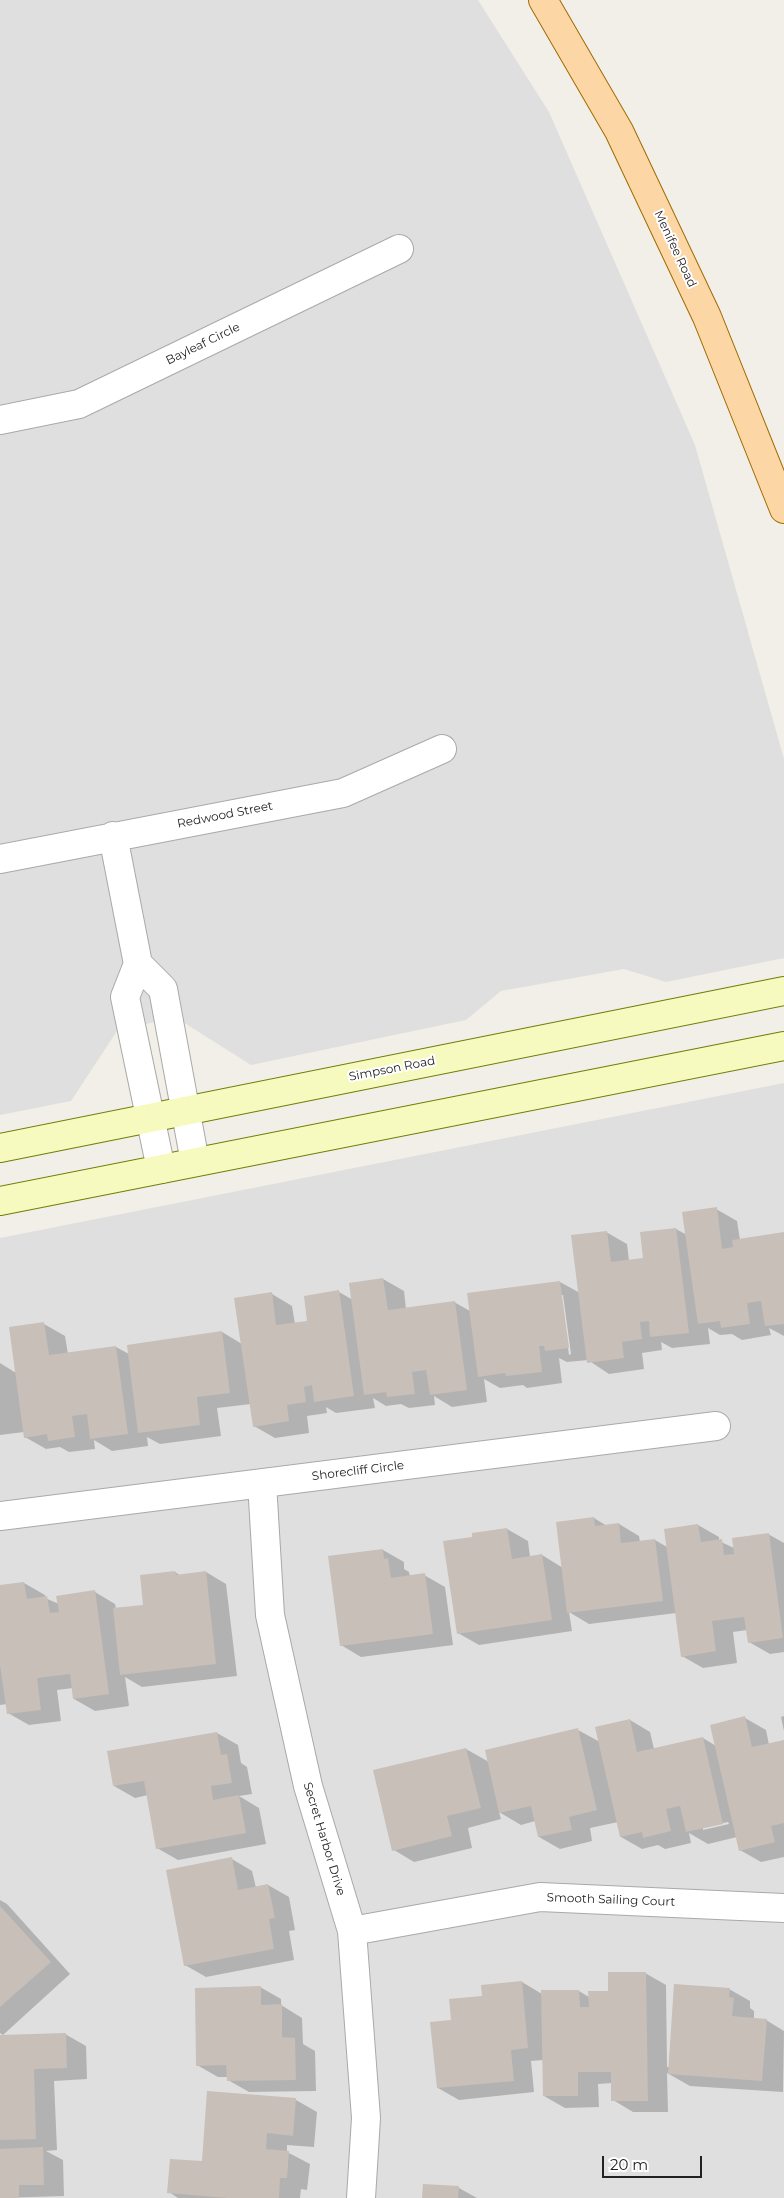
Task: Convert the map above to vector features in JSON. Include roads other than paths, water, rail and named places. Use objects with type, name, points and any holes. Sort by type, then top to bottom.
[{"type":"main road","name":"Menifee Road","points":[[543,0],[619,131],[707,317],[784,509]]},
{"type":"main road","name":"Simpson Road","points":[[0,1148],[784,990]]},
{"type":"main road","points":[[0,1201],[784,1046]]},
{"type":"street","name":"Bayleaf Circle","points":[[0,420],[79,404],[398,249]]},
{"type":"street","name":"Redwood Street","points":[[0,859],[343,793],[442,749]]},
{"type":"street","points":[[113,836],[138,964],[163,990],[195,1162]]},
{"type":"street","points":[[138,964],[124,997],[161,1169]]},
{"type":"street","name":"Shorecliff Circle","points":[[0,1516],[716,1426]]},
{"type":"street","name":"Secret Harbor Drive","points":[[262,1483],[270,1615],[308,1786],[352,1931],[366,2118],[361,2198]]},
{"type":"street","name":"Smooth Sailing Court","points":[[352,1931],[540,1898],[784,1908]]}]
